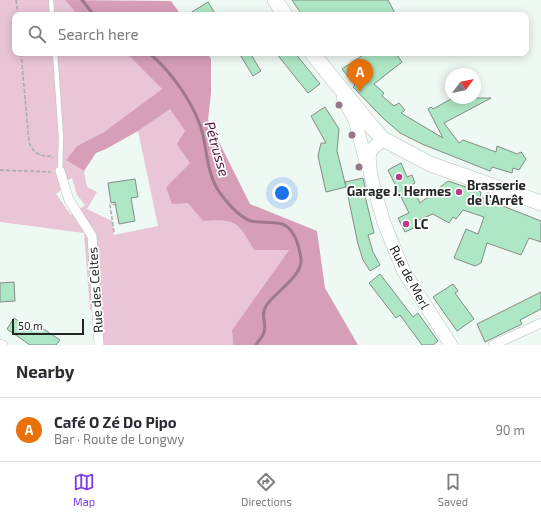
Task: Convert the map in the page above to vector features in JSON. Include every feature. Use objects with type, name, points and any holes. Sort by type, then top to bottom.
[{"type":"main road","points":[[275,0],[283,12]]},
{"type":"main road","points":[[316,59],[372,127],[384,139],[430,164],[541,203]]},
{"type":"main road","points":[[316,59],[355,120],[364,158],[371,177]]},
{"type":"main road","name":"Rue de Merl","points":[[384,139],[371,150],[369,156],[371,177],[384,223],[404,272],[451,345]]},
{"type":"street","name":"Rue des Celtes","points":[[60,171],[69,200],[92,236],[99,345]]},
{"type":"street","points":[[493,345],[541,323]]},
{"type":"lane","points":[[51,0],[52,12]]},
{"type":"lane","points":[[55,56],[61,138],[60,171]]},
{"type":"path","points":[[16,0],[18,12]]},
{"type":"path","points":[[0,170],[45,172],[60,171],[52,156],[44,157],[37,154],[28,142],[21,56]]},
{"type":"path","points":[[114,232],[110,205],[117,204]]},
{"type":"shaded area","points":[[0,0],[65,0],[75,12],[12,12],[12,56],[129,56],[162,89],[104,132],[77,146],[66,160],[84,171],[87,187],[97,192],[87,209],[112,221],[114,235],[158,226],[138,131],[170,108],[185,131],[190,163],[166,187],[188,202],[203,221],[223,221],[235,224],[244,233],[254,250],[289,250],[232,330],[233,345],[99,345],[96,310],[90,310],[84,233],[0,222]],"holes":[[[72,178],[77,195],[85,205],[71,215],[56,194],[61,190],[59,185]]]},
{"type":"shaded area","points":[[65,0],[171,1],[179,12],[75,12]]},
{"type":"shaded area","points":[[129,56],[209,56],[211,59],[211,93],[208,120],[250,204],[317,231],[325,288],[358,345],[233,345],[232,330],[289,250],[254,250],[244,233],[235,224],[223,221],[203,221],[188,203],[172,204],[166,187],[190,163],[177,144],[185,131],[170,109],[138,131],[96,153],[84,171],[66,160],[77,146],[104,132],[162,89]]},
{"type":"building","points":[[292,0],[388,0],[394,12],[300,12]]},
{"type":"building","points":[[208,2],[214,12],[192,12]]},
{"type":"building","points":[[241,56],[252,56],[261,71],[253,76]]},
{"type":"building","points":[[278,56],[297,56],[320,84],[308,93]]},
{"type":"building","points":[[362,56],[398,56],[402,62],[374,84],[384,93],[382,96],[394,106],[399,103],[405,110],[401,113],[443,138],[428,109],[431,107],[433,109],[445,102],[445,104],[480,104],[444,123],[459,143],[463,140],[496,152],[497,146],[517,154],[521,152],[526,159],[519,170],[513,168],[512,173],[492,167],[490,171],[422,144],[400,133],[353,87],[355,85],[342,69]]},
{"type":"building","points":[[481,98],[491,98],[481,103]]},
{"type":"building","points":[[325,107],[339,129],[337,151],[346,187],[326,192],[318,156],[321,143],[326,143],[311,116]]},
{"type":"building","points":[[401,163],[407,177],[412,175],[415,183],[411,185],[420,203],[448,181],[481,192],[480,197],[541,221],[541,242],[529,238],[521,255],[487,243],[481,263],[475,266],[454,258],[466,229],[478,234],[484,217],[463,210],[456,219],[453,217],[449,223],[433,214],[416,221],[418,226],[405,232],[398,218],[409,213],[388,170]]},
{"type":"building","points":[[363,178],[367,195],[365,196],[374,233],[368,235],[373,252],[380,265],[370,271],[363,260],[358,244],[345,182]]},
{"type":"building","points":[[135,179],[138,197],[131,198],[135,221],[119,224],[115,202],[111,203],[108,183]]},
{"type":"building","points":[[380,274],[413,317],[418,313],[438,341],[433,345],[422,345],[400,315],[396,318],[369,283]]},
{"type":"building","points":[[14,282],[15,301],[0,302],[0,283]]},
{"type":"building","points":[[453,284],[458,291],[455,293],[474,319],[457,331],[433,297]]},
{"type":"building","points":[[541,292],[541,309],[520,320],[522,324],[485,342],[477,324]]},
{"type":"building","points":[[14,318],[32,330],[36,324],[60,340],[56,345],[30,345],[7,329]]},
{"type":"waterway","name":"Pétrusse","points":[[82,0],[92,12]]},
{"type":"waterway","name":"Pétrusse","points":[[152,56],[166,70],[189,101],[200,124],[212,177],[224,199],[246,219],[284,225],[295,236],[301,259],[298,272],[264,309],[265,329],[263,336],[256,345]]},
{"type":"place","name":"Café O Zé Do Pipo","points":[[360,92]]},
{"type":"place","name":"Garage J. Hermes","points":[[399,177]]},
{"type":"place","name":"Brasserie de l'Arrêt","points":[[459,192]]},
{"type":"place","name":"LC","points":[[406,224]]}]
